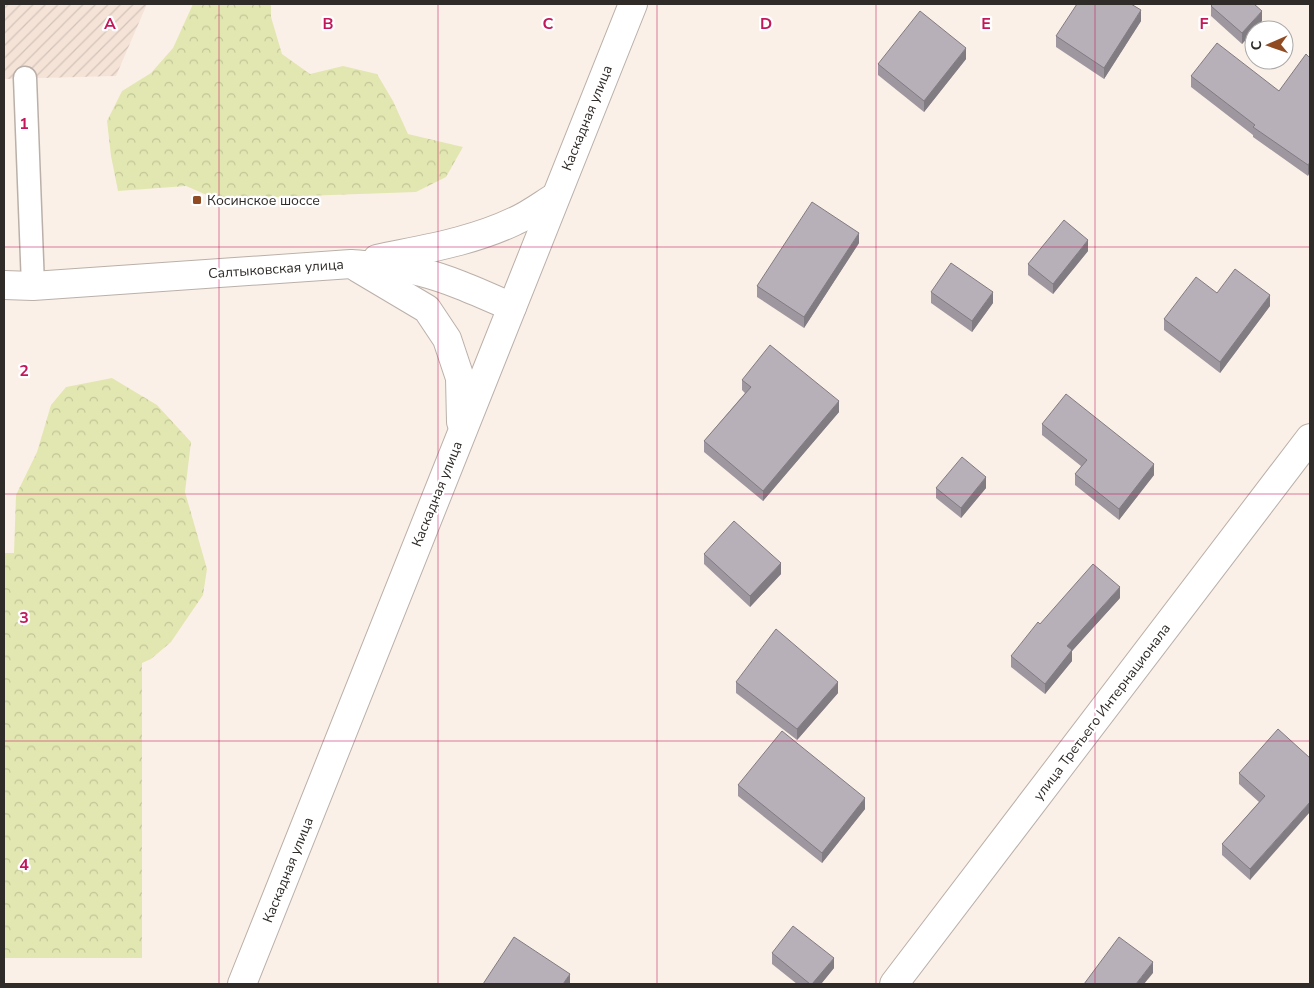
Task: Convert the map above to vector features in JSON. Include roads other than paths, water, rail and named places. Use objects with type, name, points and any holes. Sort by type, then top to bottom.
[{"type":"street","name":"Каскадная улица","points":[[242,984],[633,4]]},
{"type":"street","points":[[351,264],[457,243],[490,232],[517,220],[555,197]]},
{"type":"street","points":[[351,264],[427,309],[447,339],[460,378],[461,432]]},
{"type":"street","name":"Салтыковская улица","points":[[4,285],[33,286],[351,264],[386,266],[419,272],[447,280],[512,307]]},
{"type":"street","name":"Салтыковская улица","points":[[4,292],[33,286]]},
{"type":"street","name":"улица Третьего Интернационала","points":[[894,984],[1310,438]]},
{"type":"lane","points":[[25,78],[33,286]]},
{"type":"place","name":"Косинское шоссе","points":[[197,200]]}]
